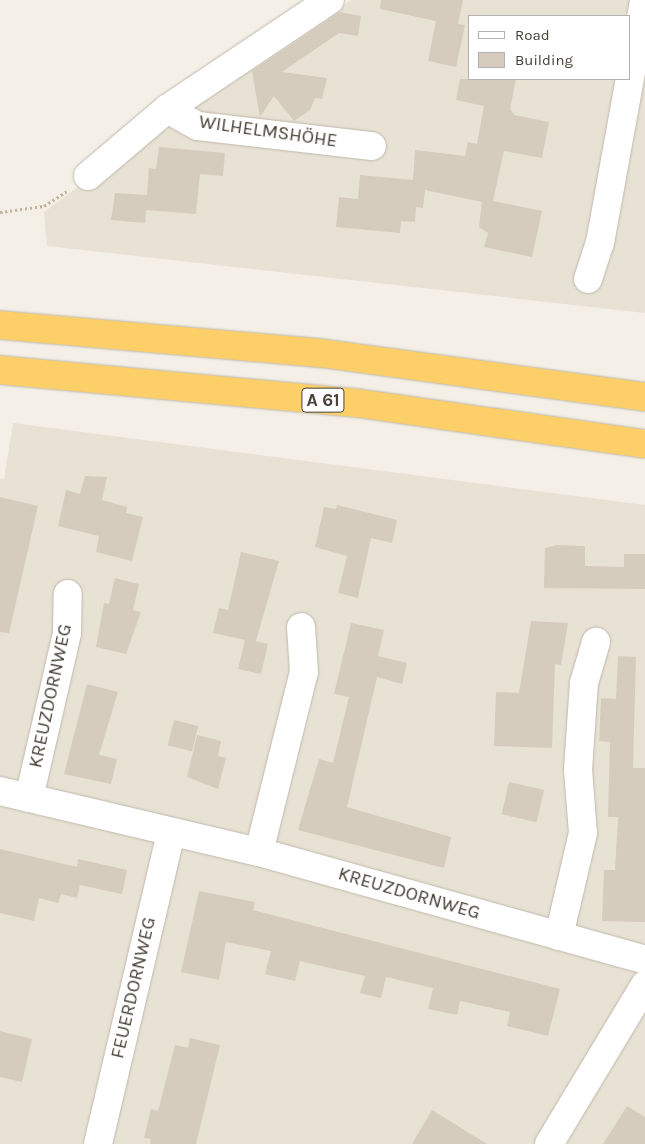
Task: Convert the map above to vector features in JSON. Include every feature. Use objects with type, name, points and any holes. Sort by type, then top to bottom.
[{"type":"highway","name":"A 61","points":[[0,324],[320,353],[645,397]]},
{"type":"highway","name":"A 61","points":[[0,370],[357,403],[645,444]]},
{"type":"street","name":"WILHELMSHÖHE","points":[[88,176],[167,109],[330,0]]},
{"type":"street","points":[[630,77],[644,0]]},
{"type":"street","points":[[588,279],[600,243],[630,80]]},
{"type":"street","name":"WILHELMSHÖHE","points":[[167,109],[198,126],[372,146]]},
{"type":"street","name":"KREUZDORNWEG","points":[[29,798],[67,633],[68,594]]},
{"type":"street","points":[[259,852],[304,672],[301,627]]},
{"type":"street","points":[[559,936],[583,833],[578,770],[584,683],[596,642]]},
{"type":"street","name":"KREUZDORNWEG","points":[[0,791],[171,833],[259,852],[645,960]]},
{"type":"street","name":"FEUERDORNWEG","points":[[98,1144],[171,833]]},
{"type":"street","points":[[549,1144],[645,985]]},
{"type":"path","points":[[0,212],[44,206],[88,176]]},
{"type":"shaded area","points":[[351,0],[645,0],[645,313],[47,246],[44,212],[184,109]]},
{"type":"shaded area","points":[[13,423],[645,505],[645,1144],[0,1144],[0,478],[4,479]]},
{"type":"building","points":[[381,0],[463,0],[458,24],[465,25],[456,67],[428,61],[436,21],[380,9]]},
{"type":"building","points":[[340,12],[361,16],[358,36],[339,33],[282,72],[327,78],[322,99],[315,98],[310,110],[294,121],[274,96],[260,117],[252,71]]},
{"type":"building","points":[[460,79],[516,80],[510,109],[514,115],[549,122],[542,158],[504,151],[493,201],[542,211],[532,257],[484,247],[488,233],[479,227],[482,202],[425,190],[423,208],[416,207],[415,222],[401,221],[400,233],[336,227],[339,197],[358,199],[360,175],[413,180],[415,150],[465,156],[468,142],[477,144],[484,106],[456,100]]},
{"type":"building","points":[[159,147],[225,153],[223,176],[200,174],[196,214],[146,210],[145,223],[111,220],[115,193],[147,195],[149,168],[156,169]]},
{"type":"building","points":[[85,476],[107,477],[102,500],[127,507],[126,513],[143,517],[132,561],[96,552],[99,536],[58,526],[66,490],[80,494]]},
{"type":"building","points":[[0,497],[38,506],[9,633],[0,632]]},
{"type":"building","points":[[337,505],[397,520],[392,543],[371,538],[358,598],[338,593],[347,556],[315,547],[324,507],[336,509]]},
{"type":"building","points":[[557,545],[585,546],[585,566],[624,567],[624,554],[645,554],[645,589],[544,588],[545,548]]},
{"type":"building","points":[[241,552],[279,561],[256,641],[268,644],[261,674],[238,669],[245,640],[213,633],[219,608],[228,610]]},
{"type":"building","points":[[115,578],[139,584],[133,610],[141,612],[126,654],[96,647],[104,603],[109,604]]},
{"type":"building","points":[[531,621],[568,623],[561,665],[555,664],[552,748],[494,746],[496,692],[519,693]]},
{"type":"building","points":[[351,623],[384,630],[378,656],[407,663],[402,684],[377,677],[347,807],[451,837],[444,868],[298,830],[319,759],[333,763],[349,697],[334,694]]},
{"type":"building","points":[[618,656],[636,657],[633,768],[645,768],[645,922],[602,921],[604,870],[615,870],[618,817],[608,817],[610,742],[599,741],[601,698],[616,699]]},
{"type":"building","points":[[87,684],[118,692],[99,755],[117,759],[111,784],[64,774]]},
{"type":"building","points":[[174,720],[198,726],[192,751],[168,745]]},
{"type":"building","points":[[197,735],[221,741],[218,756],[226,758],[218,789],[187,777]]},
{"type":"building","points":[[509,782],[544,790],[537,822],[502,814]]},
{"type":"building","points":[[0,849],[77,867],[78,859],[127,870],[122,894],[80,885],[77,898],[61,894],[58,903],[39,898],[34,921],[0,913]]},
{"type":"building","points":[[199,891],[255,902],[253,910],[560,989],[548,1036],[507,1026],[510,1012],[460,1001],[457,1015],[428,1009],[433,988],[386,977],[381,998],[360,993],[365,976],[300,961],[295,981],[265,974],[271,951],[226,942],[219,980],[181,972]]},
{"type":"building","points":[[0,1031],[32,1039],[22,1082],[0,1077]]},
{"type":"building","points":[[190,1038],[220,1045],[196,1144],[150,1144],[151,1139],[144,1138],[151,1109],[158,1111],[175,1045],[188,1048]]},
{"type":"building","points":[[627,1106],[645,1117],[645,1144],[603,1144]]},
{"type":"building","points":[[432,1110],[487,1144],[412,1144]]}]
